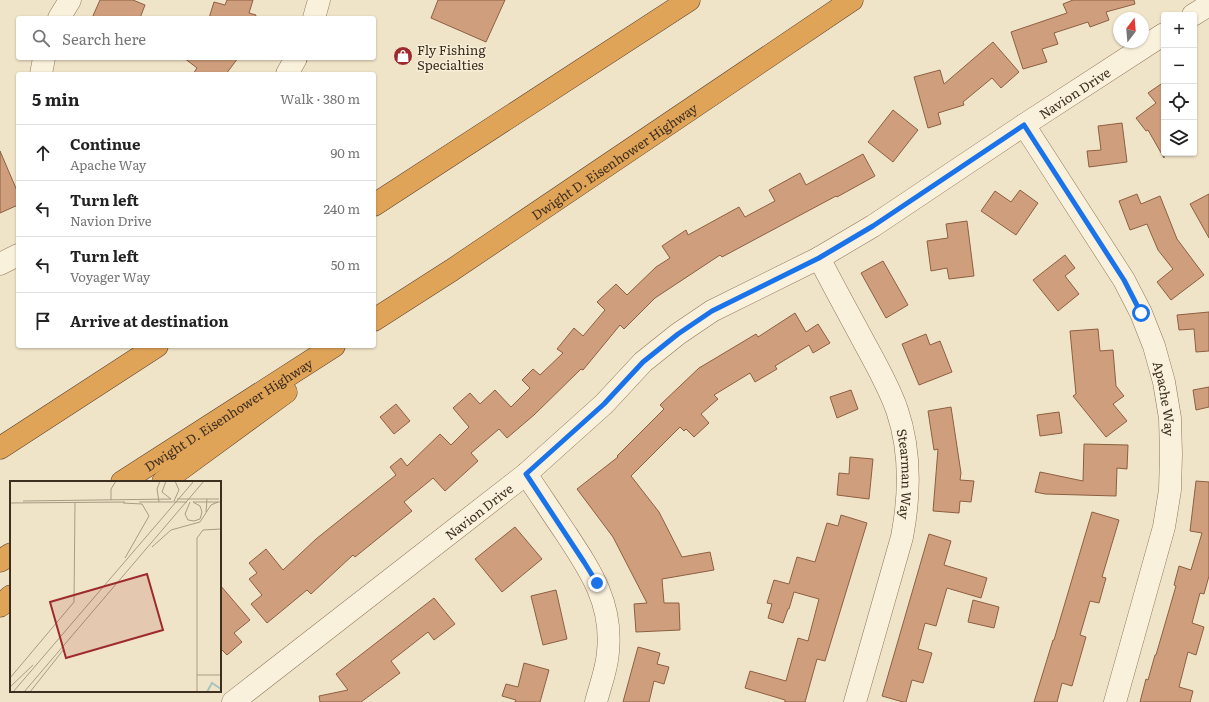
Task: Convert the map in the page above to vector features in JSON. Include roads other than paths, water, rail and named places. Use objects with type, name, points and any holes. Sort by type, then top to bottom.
[{"type":"highway","points":[[376,204],[689,0]]},
{"type":"highway","name":"Dwight D. Eisenhower Highway","points":[[376,319],[452,270],[852,0]]},
{"type":"highway","points":[[376,327],[452,270]]},
{"type":"highway","points":[[0,448],[154,348]]},
{"type":"highway","name":"Dwight D. Eisenhower Highway","points":[[124,481],[331,348]]},
{"type":"highway","points":[[164,481],[346,348]]},
{"type":"highway","points":[[0,561],[10,555]]},
{"type":"highway","points":[[0,606],[10,597]]},
{"type":"street","points":[[60,16],[70,0]]},
{"type":"street","points":[[315,16],[319,0]]},
{"type":"street","points":[[1197,12],[1209,5]]},
{"type":"street","name":"Navion Drive","points":[[233,702],[526,474],[604,404],[643,362],[678,334],[712,311],[819,258],[873,226],[1161,36]]},
{"type":"street","points":[[41,72],[44,60]]},
{"type":"street","points":[[288,72],[295,60]]},
{"type":"street","name":"Apache Way","points":[[1024,125],[1124,280],[1141,313],[1154,346],[1162,375],[1170,418],[1172,454],[1170,490],[1164,527],[1115,702]]},
{"type":"street","points":[[0,264],[16,256]]},
{"type":"street","name":"Stearman Way","points":[[819,258],[889,388],[898,411],[904,435],[908,462],[907,512],[902,537],[855,702]]},
{"type":"street","points":[[526,474],[597,583],[605,605],[608,628],[608,652],[596,702]]},
{"type":"place","name":"Fly Fishing Specialties","points":[[403,56]]}]
